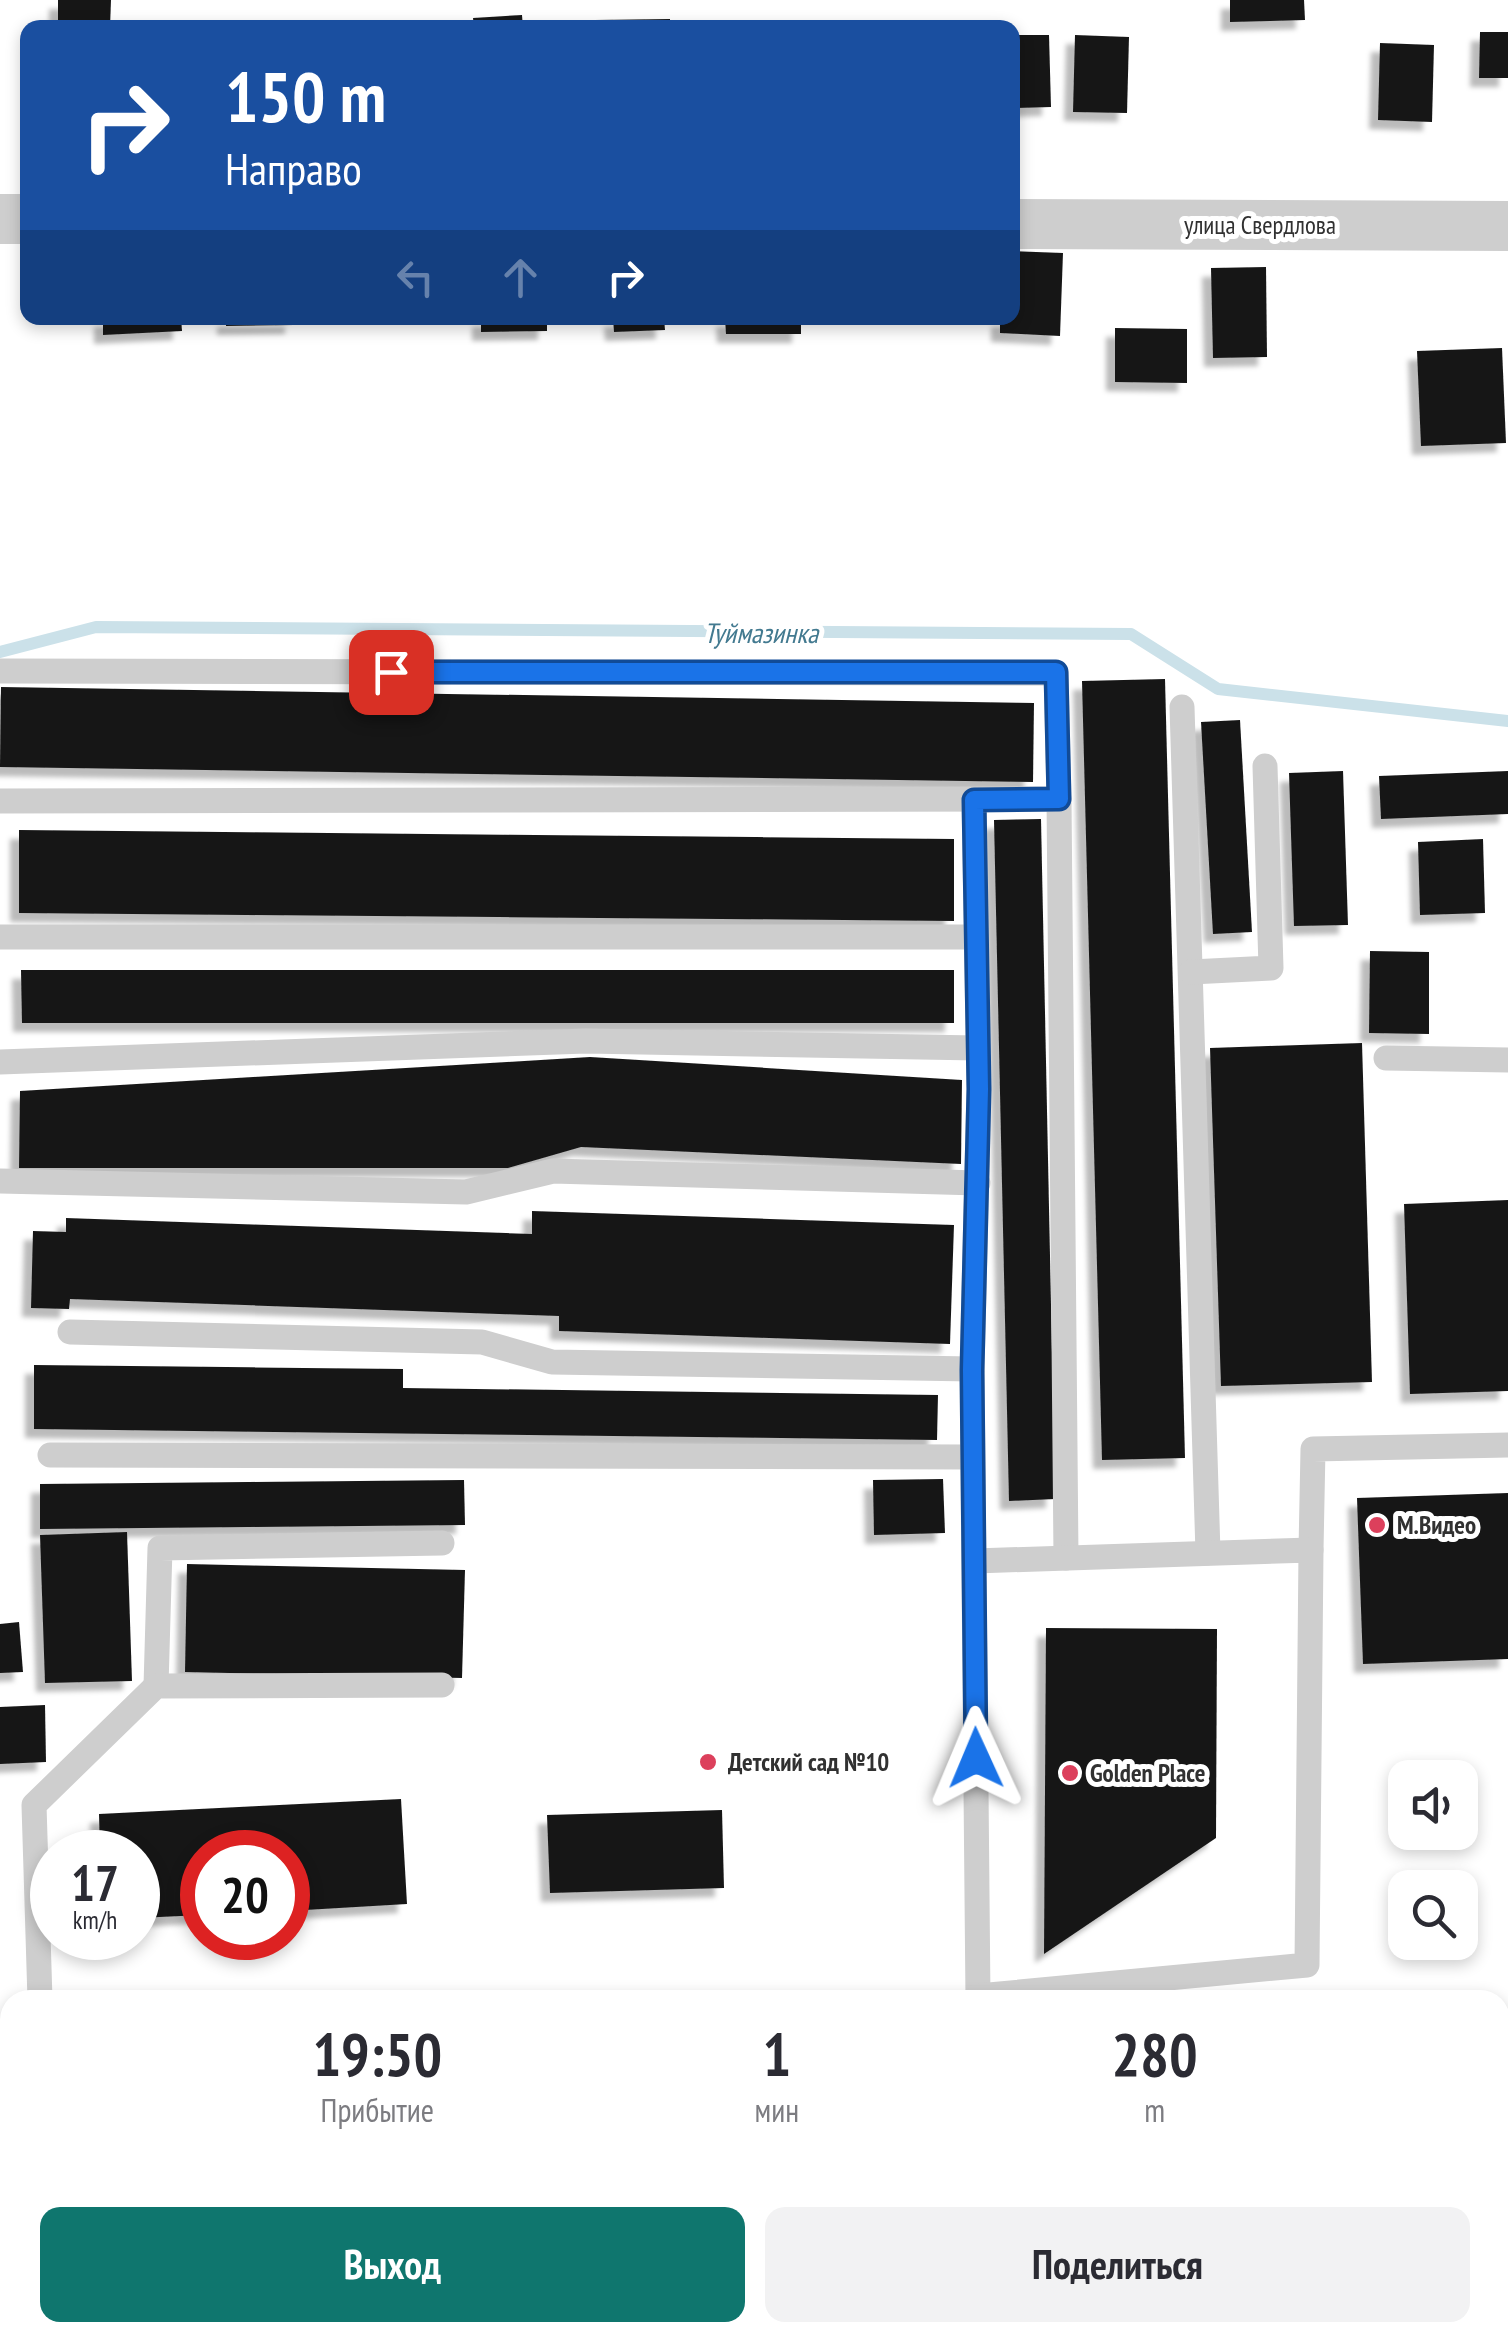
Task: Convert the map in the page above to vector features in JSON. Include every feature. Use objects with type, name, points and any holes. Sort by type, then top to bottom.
[{"type":"street","name":"улица Свердлова","points":[[1020,224],[1508,226]]},
{"type":"lane","points":[[0,671],[1056,672],[1066,1558]]},
{"type":"lane","points":[[1182,707],[1208,1553]]},
{"type":"lane","points":[[1190,972],[1271,968],[1265,766]]},
{"type":"lane","points":[[0,800],[1059,799]]},
{"type":"lane","points":[[974,800],[978,1183],[972,1458],[978,1990]]},
{"type":"lane","points":[[0,938],[976,938]]},
{"type":"lane","points":[[0,1062],[586,1042],[978,1048]]},
{"type":"lane","points":[[1386,1058],[1508,1060]]},
{"type":"lane","points":[[0,1181],[466,1192],[553,1171],[978,1183]]},
{"type":"lane","points":[[70,1332],[482,1342],[552,1362],[972,1370]]},
{"type":"lane","points":[[1058,1990],[1307,1965],[1313,1449],[1508,1445]]},
{"type":"lane","points":[[50,1455],[972,1458]]},
{"type":"lane","points":[[40,1990],[34,1806],[156,1686],[160,1548],[442,1543]]},
{"type":"lane","points":[[975,1561],[1312,1550]]},
{"type":"lane","points":[[156,1686],[442,1685]]},
{"type":"building","points":[[58,0],[111,0],[110,20],[58,20]]},
{"type":"building","points":[[1230,0],[1304,0],[1305,20],[1230,22]]},
{"type":"building","points":[[522,15],[522,20],[473,20]]},
{"type":"building","points":[[1480,32],[1508,32],[1508,78],[1479,78]]},
{"type":"building","points":[[1020,35],[1049,35],[1051,107],[1020,108]]},
{"type":"building","points":[[1075,35],[1129,37],[1127,113],[1073,112]]},
{"type":"building","points":[[1380,43],[1434,45],[1432,122],[1378,120]]},
{"type":"building","points":[[1020,251],[1063,253],[1060,336],[1000,333],[1000,325],[1020,325]]},
{"type":"building","points":[[1266,267],[1267,357],[1213,358],[1211,268]]},
{"type":"building","points":[[103,325],[182,325],[182,331],[103,335]]},
{"type":"building","points":[[481,325],[547,325],[547,331],[481,332]]},
{"type":"building","points":[[614,325],[665,325],[665,330],[614,332]]},
{"type":"building","points":[[725,325],[801,325],[801,334],[726,334]]},
{"type":"building","points":[[1115,328],[1187,329],[1187,383],[1115,382]]},
{"type":"building","points":[[1502,348],[1506,443],[1421,446],[1417,351]]},
{"type":"building","points":[[1165,679],[1185,1458],[1102,1460],[1082,681]]},
{"type":"building","points":[[1,687],[1034,703],[1033,782],[0,767]]},
{"type":"building","points":[[1240,720],[1252,932],[1213,934],[1201,722]]},
{"type":"building","points":[[1343,771],[1348,925],[1294,926],[1289,773]]},
{"type":"building","points":[[1508,771],[1508,814],[1381,819],[1379,776]]},
{"type":"building","points":[[1041,819],[1055,1499],[1009,1501],[994,820]]},
{"type":"building","points":[[19,830],[954,839],[954,921],[19,913]]},
{"type":"building","points":[[1483,839],[1485,913],[1420,915],[1418,842]]},
{"type":"building","points":[[1370,951],[1429,952],[1429,1034],[1369,1033]]},
{"type":"building","points":[[21,970],[954,970],[954,1023],[22,1023]]},
{"type":"building","points":[[1362,1043],[1372,1382],[1221,1386],[1210,1048]]},
{"type":"building","points":[[590,1057],[962,1080],[961,1164],[581,1147],[508,1168],[19,1168],[20,1091]]},
{"type":"building","points":[[1508,1200],[1508,1391],[1410,1394],[1404,1204]]},
{"type":"building","points":[[532,1211],[954,1225],[950,1344],[559,1331],[559,1316],[70,1299],[69,1309],[31,1308],[33,1231],[66,1232],[66,1218],[532,1234]]},
{"type":"building","points":[[34,1365],[403,1369],[403,1388],[938,1395],[937,1440],[34,1429]]},
{"type":"building","points":[[943,1479],[945,1533],[874,1535],[873,1480]]},
{"type":"building","points":[[464,1480],[465,1525],[40,1529],[40,1484]]},
{"type":"building","points":[[1508,1493],[1508,1659],[1363,1664],[1357,1498]]},
{"type":"building","points":[[127,1532],[132,1681],[45,1683],[40,1535]]},
{"type":"building","points":[[187,1564],[465,1570],[462,1678],[185,1672]]},
{"type":"building","points":[[19,1622],[23,1672],[0,1673],[0,1624]]},
{"type":"building","points":[[1046,1628],[1217,1629],[1216,1838],[1044,1954]]},
{"type":"building","points":[[45,1705],[46,1762],[0,1764],[0,1707]]},
{"type":"building","points":[[401,1799],[407,1904],[310,1910],[310,1830],[180,1830],[180,1916],[160,1917],[160,1830],[99,1830],[99,1814]]},
{"type":"building","points":[[722,1810],[724,1888],[550,1893],[547,1815]]},
{"type":"waterway","name":"Туймазинка","points":[[0,652],[96,627],[1131,634],[1218,689],[1508,721]]},
{"type":"place","name":"М.Видео","points":[[1377,1525]]},
{"type":"place","name":"Детский сад №10","points":[[708,1762]]},
{"type":"place","name":"Golden Place","points":[[1070,1773]]},
{"type":"route","points":[[391,672],[1056,672],[1059,799],[974,800],[979,1089],[972,1370],[976,1758]]}]
